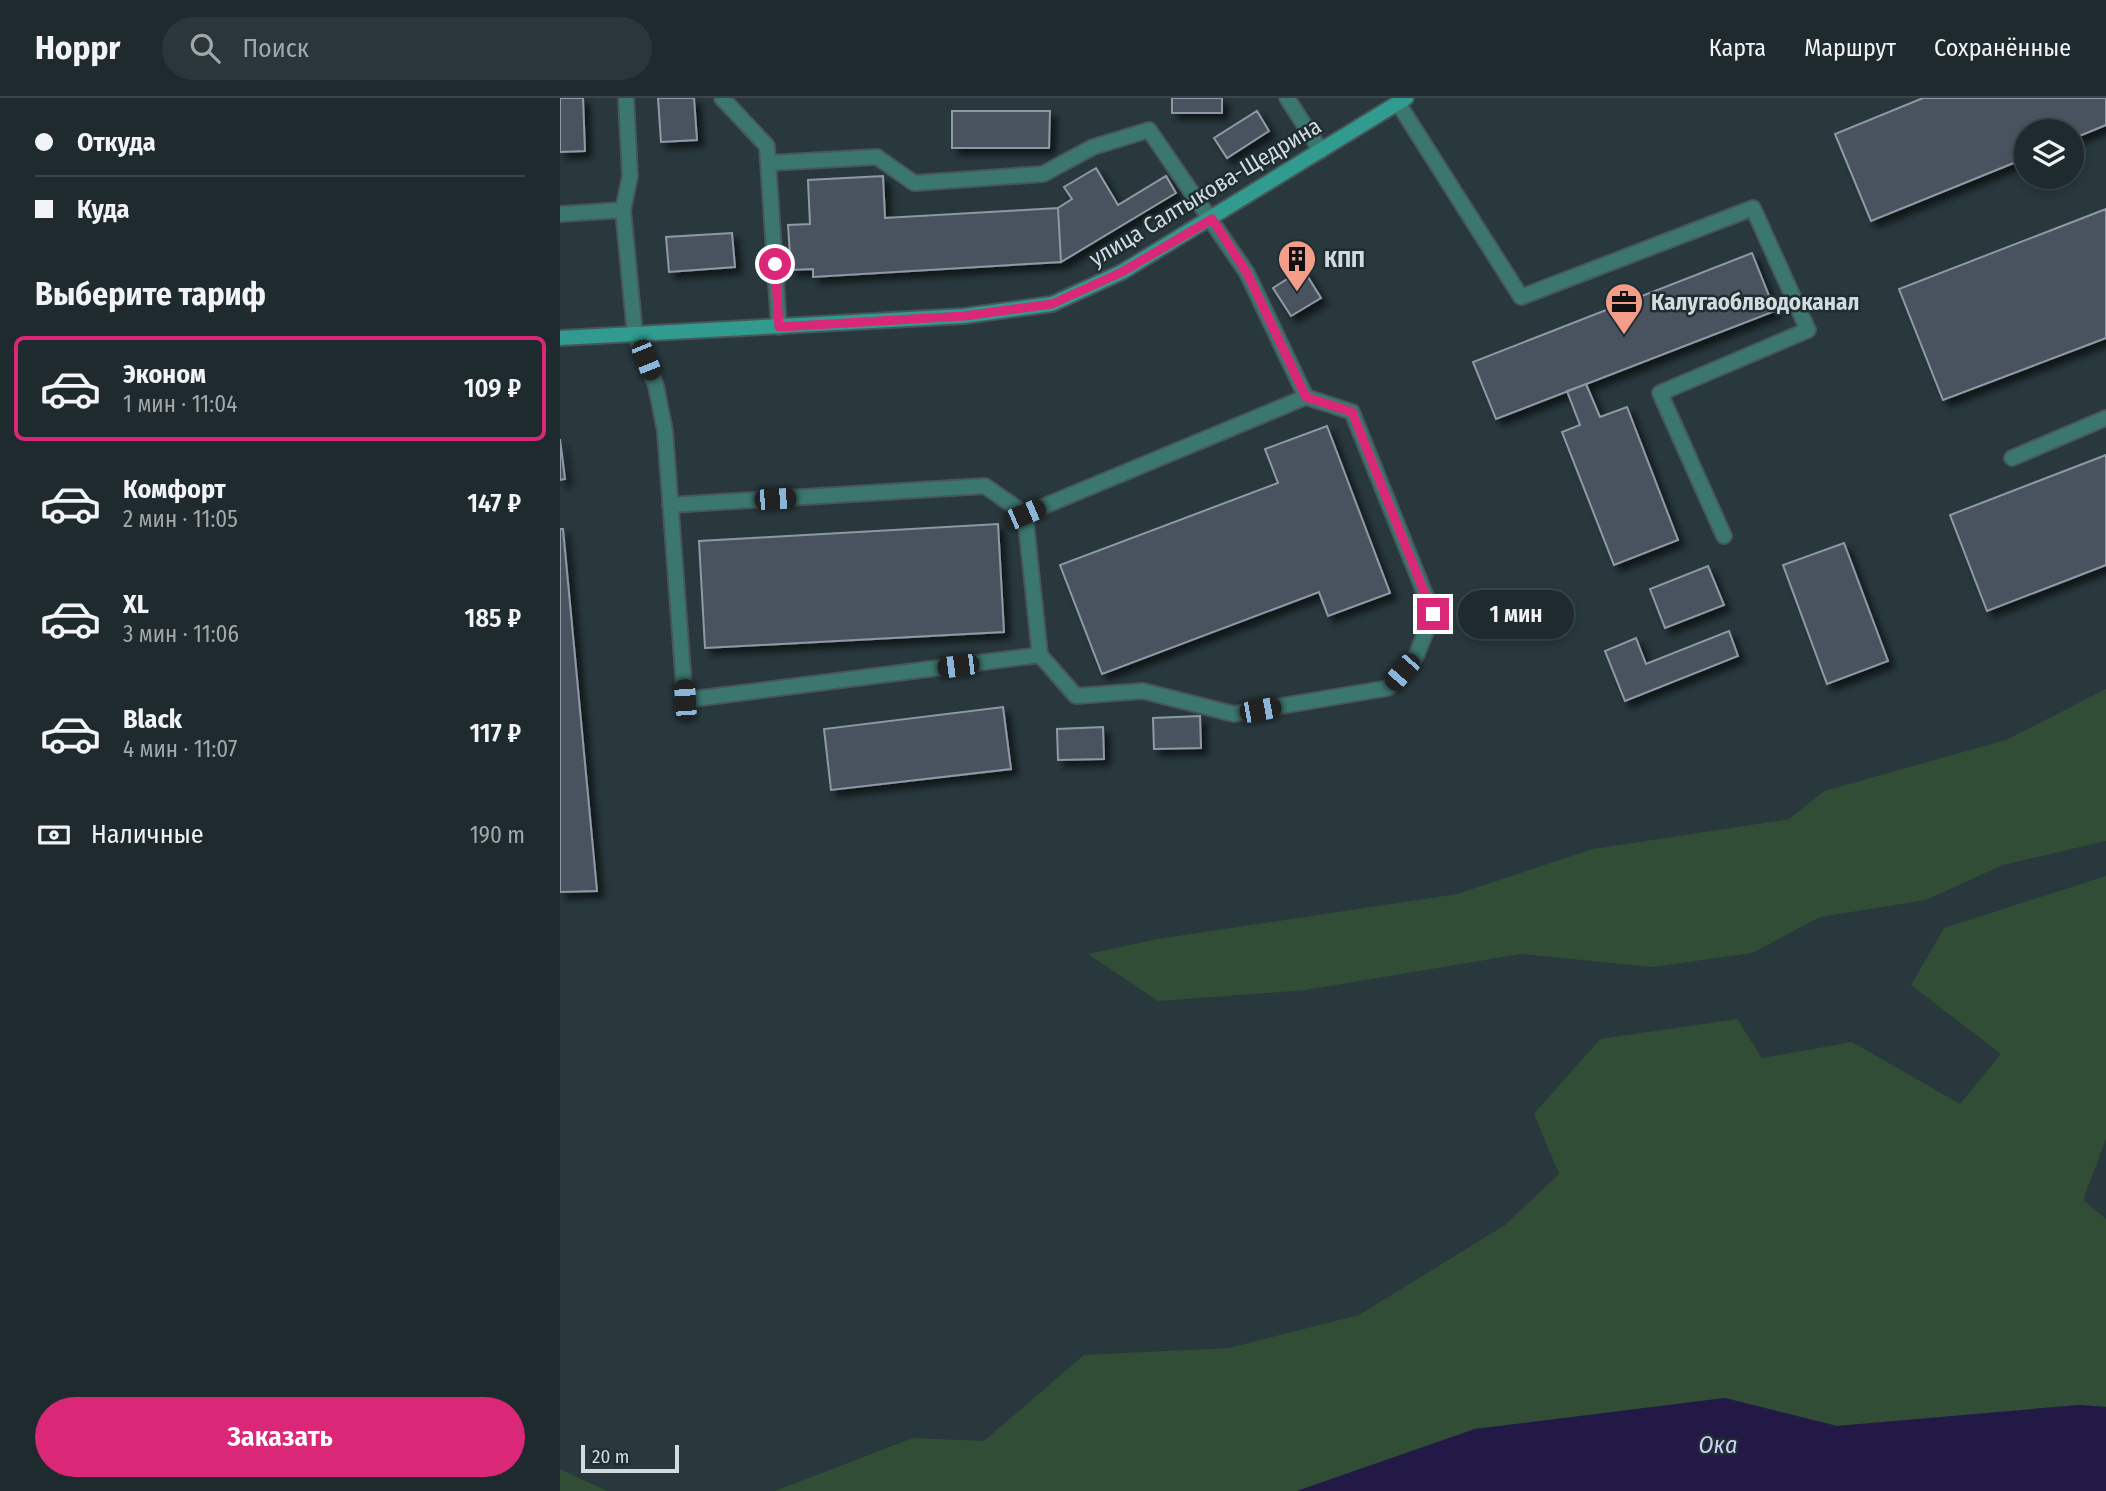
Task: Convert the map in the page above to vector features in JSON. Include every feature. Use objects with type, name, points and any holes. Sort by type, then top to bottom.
[{"type":"main road","name":"улица Салтыкова-Щедрина","points":[[560,338],[964,316],[1052,304],[1122,272],[1402,100]]},
{"type":"lane","points":[[626,98],[630,176],[623,210],[635,334],[656,386],[665,430],[685,700],[1040,655]]},
{"type":"lane","points":[[722,98],[767,146],[779,327]]},
{"type":"lane","points":[[1287,98],[1321,151]]},
{"type":"lane","points":[[1402,100],[1521,298],[1753,208],[1808,330],[1660,393],[1724,536]]},
{"type":"lane","points":[[768,163],[877,157],[914,183],[1043,174],[1093,147],[1149,130],[1247,273],[1306,397]]},
{"type":"lane","points":[[560,214],[623,210]]},
{"type":"lane","points":[[670,505],[985,486],[1025,514],[1040,655],[1076,696],[1143,691],[1234,714],[1388,688],[1416,656],[1433,614],[1352,412],[1306,397],[1025,514]]},
{"type":"lane","points":[[2012,458],[2106,418]]},
{"type":"green space","points":[[2106,689],[2106,841],[2003,865],[1926,900],[1820,917],[1752,953],[1652,967],[1521,954],[1306,990],[1158,1001],[1088,954],[1158,939],[1457,894],[1593,849],[1789,819],[1824,791],[2006,740]]},
{"type":"green space","points":[[2106,876],[2106,1139],[2083,1200],[2106,1219],[2106,1407],[2079,1405],[1837,1426],[1725,1398],[1475,1429],[1297,1491],[775,1491],[913,1438],[984,1441],[1084,1355],[1229,1348],[1359,1315],[1505,1225],[1559,1174],[1534,1114],[1600,1039],[1737,1019],[1762,1058],[1852,1042],[1960,1104],[2001,1054],[1911,985],[1944,928]]},
{"type":"green space","points":[[560,1469],[607,1491],[560,1491]]},
{"type":"water","name":"Ока","points":[[1725,1398],[1837,1426],[2079,1405],[2106,1407],[2106,1491],[1297,1491],[1475,1429]]},
{"type":"building","points":[[560,98],[583,98],[585,151],[560,152]]},
{"type":"building","points":[[658,98],[694,98],[697,140],[661,142]]},
{"type":"building","points":[[1172,98],[1222,98],[1222,113],[1172,113]]},
{"type":"building","points":[[1923,98],[2106,98],[2106,125],[2084,134],[2084,119],[2014,119],[2014,163],[1871,221],[1835,134]]},
{"type":"building","points":[[952,111],[1050,111],[1049,148],[952,148]]},
{"type":"building","points":[[1257,111],[1269,131],[1227,158],[1214,138]]},
{"type":"building","points":[[1096,168],[1118,205],[1166,176],[1176,193],[1061,262],[1058,208],[1072,199],[1064,187]]},
{"type":"building","points":[[883,176],[885,218],[1058,208],[1061,262],[813,277],[813,269],[791,270],[788,225],[810,224],[808,180]]},
{"type":"building","points":[[2106,209],[2106,338],[1943,400],[1899,289]]},
{"type":"building","points":[[732,233],[735,267],[669,272],[666,237]]},
{"type":"building","name":"Калугаоблводоканал","points":[[1752,253],[1775,311],[1496,419],[1473,362]]},
{"type":"building","name":"КПП","points":[[1303,269],[1321,298],[1291,316],[1273,288]]},
{"type":"building","points":[[1586,384],[1600,417],[1627,407],[1678,540],[1614,565],[1562,432],[1580,425],[1567,391]]},
{"type":"building","points":[[1327,426],[1390,593],[1328,616],[1319,592],[1102,674],[1060,565],[1278,483],[1265,449]]},
{"type":"building","points":[[560,439],[565,479],[560,480]]},
{"type":"building","points":[[2106,455],[2106,565],[1987,611],[1950,515]]},
{"type":"building","points":[[998,524],[1004,632],[705,648],[699,541]]},
{"type":"building","points":[[560,529],[563,529],[597,891],[560,892]]},
{"type":"building","points":[[1844,543],[1888,661],[1827,684],[1783,565]]},
{"type":"building","points":[[1708,566],[1724,605],[1665,628],[1650,589]]},
{"type":"building","points":[[1729,631],[1738,656],[1625,701],[1605,651],[1636,638],[1646,664]]},
{"type":"building","points":[[1003,707],[1011,769],[831,790],[824,729]]},
{"type":"building","points":[[1200,716],[1201,748],[1154,749],[1153,718]]},
{"type":"building","points":[[1103,727],[1104,759],[1058,760],[1057,729]]},
{"type":"place","name":"КПП","points":[[1297,293]]},
{"type":"place","name":"Калугаоблводоканал","points":[[1624,336]]},
{"type":"route","points":[[775,264],[779,327],[964,316],[1052,304],[1122,272],[1212,219],[1247,273],[1306,397],[1352,412],[1433,614]]}]
